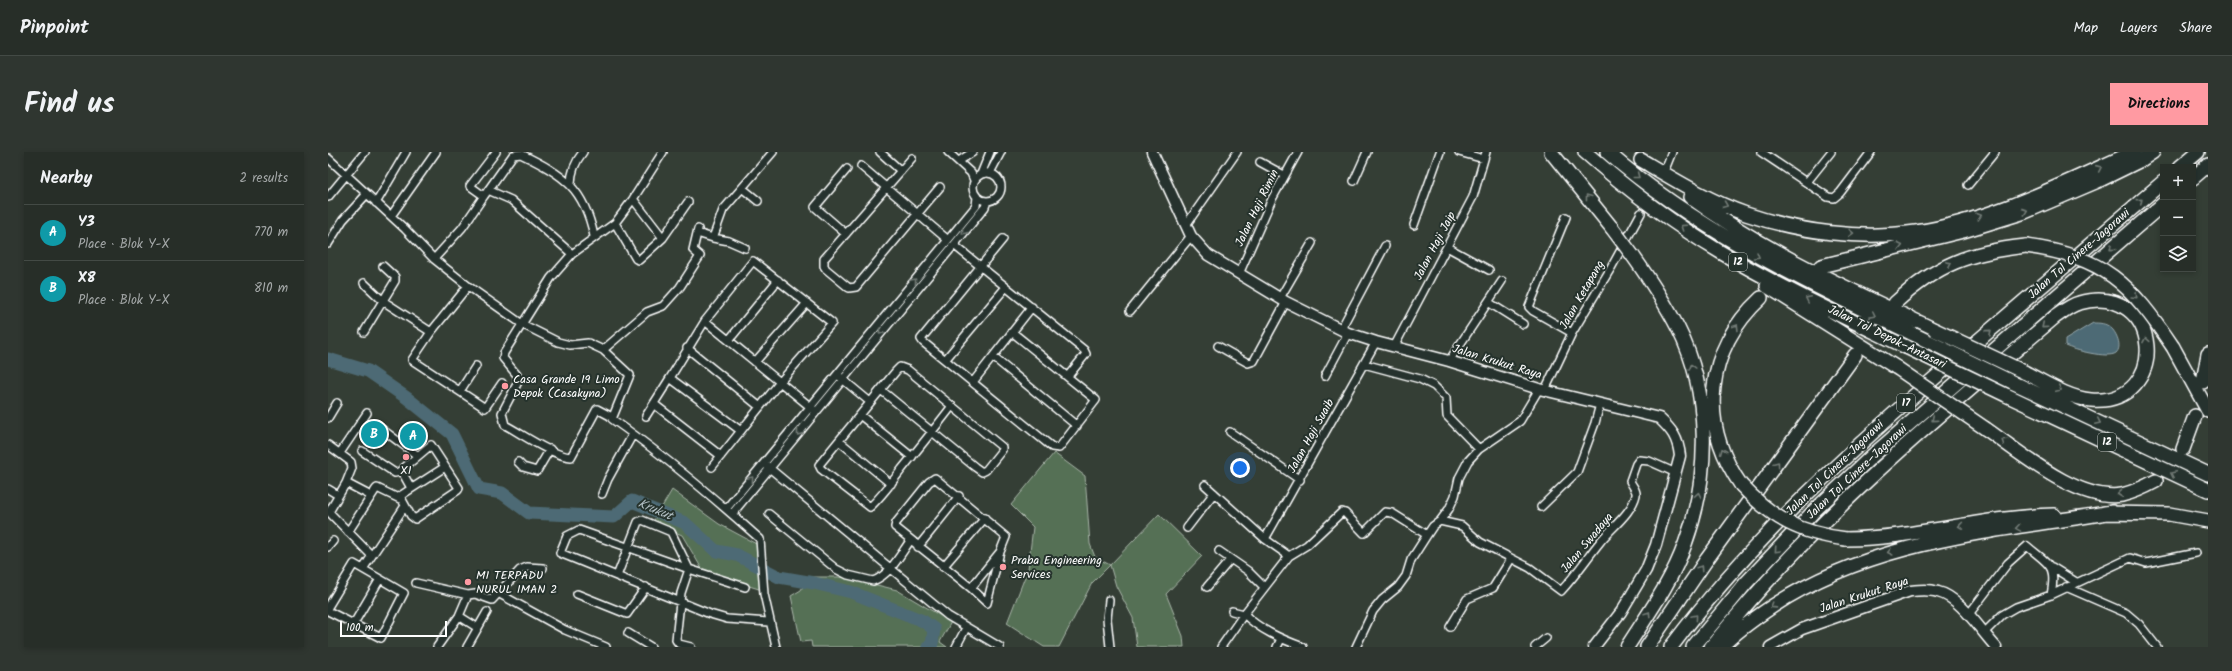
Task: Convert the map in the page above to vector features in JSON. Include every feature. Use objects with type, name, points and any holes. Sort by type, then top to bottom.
[{"type":"highway","points":[[1551,152],[1612,228],[1658,291],[1679,330],[1692,364],[1700,401],[1703,440],[1702,475],[1686,544],[1657,601],[1627,647]]},
{"type":"highway","name":"Jalan Tol Depok–Antasari","points":[[1585,152],[1669,218],[1721,253],[1802,297],[2208,490]]},
{"type":"highway","name":"Jalan Tol Depok–Antasari","points":[[1607,152],[1677,206],[1726,239],[1785,272],[2012,382],[2208,474]]},
{"type":"highway","points":[[1636,156],[1703,196],[1746,213],[1787,226],[1828,232],[1874,234],[1916,232],[1962,222],[2027,200],[2134,152]]},
{"type":"highway","points":[[1821,266],[1963,231],[2024,212],[2098,181],[2141,160],[2153,152]]},
{"type":"highway","points":[[2184,164],[2198,152]]},
{"type":"highway","points":[[1636,156],[1692,198],[1759,242],[1816,273],[1935,330],[2024,372],[2078,397],[2091,400],[2118,395],[2131,387],[2140,378],[2146,366],[2148,351],[2146,335],[2140,322],[2131,312],[2118,305],[2100,299],[2078,303],[2055,317],[1912,438],[1839,506],[1786,560],[1711,647]]},
{"type":"highway","points":[[2196,175],[2208,165]]},
{"type":"highway","name":"Jalan Tol Cinere-Jagorawi","points":[[1671,647],[1748,555],[1808,492],[1864,439],[2160,185]]},
{"type":"highway","name":"Jalan Tol Cinere–Jagorawi","points":[[1693,647],[1746,583],[1814,510],[1872,456],[2160,207]]},
{"type":"highway","points":[[1896,303],[1934,272],[1962,258],[1993,250],[2026,246],[2054,250],[2078,257],[2103,270],[2134,294],[2149,311],[2173,347],[2208,411]]},
{"type":"highway","points":[[1721,253],[1776,292],[1897,368],[2059,478],[2078,488],[2102,494],[2120,495],[2141,489],[2156,481]]},
{"type":"highway","points":[[1761,298],[1738,322],[1728,339],[1716,371],[1713,392],[1713,415],[1718,438],[1730,468],[1742,485],[1777,518],[1798,529],[1821,536],[1846,539],[1896,536],[2020,516],[2112,512],[2169,514],[2208,521]]},
{"type":"highway","points":[[2203,382],[2208,354]]},
{"type":"highway","points":[[1647,647],[1706,559],[1855,355]]},
{"type":"highway","points":[[2183,449],[2195,416]]},
{"type":"highway","points":[[1721,647],[1759,615],[1797,590],[1832,573],[1883,554],[1927,542],[2112,512]]},
{"type":"street","points":[[328,197],[365,152]]},
{"type":"street","points":[[376,203],[406,152]]},
{"type":"street","points":[[391,216],[436,152]]},
{"type":"street","points":[[496,152],[470,186],[486,193],[511,200],[572,254]]},
{"type":"street","points":[[571,184],[571,174],[577,160],[583,152]]},
{"type":"street","points":[[663,152],[633,199],[615,223],[594,236],[572,254],[552,278],[504,353],[503,358],[517,375],[518,382],[502,413],[502,419],[505,425],[566,457],[571,457],[597,409],[633,434],[729,511],[760,539],[769,622],[776,647]]},
{"type":"street","points":[[713,238],[723,210],[771,152]]},
{"type":"street","points":[[880,152],[900,171]]},
{"type":"street","points":[[948,152],[971,173],[978,176],[990,173],[997,177],[1001,188],[995,198],[987,201],[977,197]]},
{"type":"street","points":[[959,161],[973,152]]},
{"type":"street","points":[[729,511],[951,242],[976,206],[977,197],[974,191],[978,176],[990,152]]},
{"type":"street","points":[[990,173],[1001,152]]},
{"type":"street","name":"Jalan Krukut Raya","points":[[1152,152],[1191,236],[1208,255],[1283,300],[1345,334],[1449,361],[1540,391],[1599,406],[1659,418],[1671,429],[1678,442],[1680,456],[1656,545],[1646,570],[1621,612],[1594,647]]},
{"type":"street","points":[[1186,225],[1237,152]]},
{"type":"street","name":"Jalan Haji Rimin","points":[[1239,274],[1284,175],[1298,152]]},
{"type":"street","points":[[1354,181],[1367,152]]},
{"type":"street","points":[[1414,225],[1440,152]]},
{"type":"street","points":[[1459,152],[1485,156]]},
{"type":"street","points":[[1666,167],[1672,152]]},
{"type":"street","points":[[1761,152],[1828,197],[1837,197],[1871,152]]},
{"type":"street","points":[[1807,182],[1831,152]]},
{"type":"street","points":[[1968,185],[1995,152]]},
{"type":"street","points":[[434,258],[462,228],[513,155],[518,153],[534,160],[571,184],[582,200],[590,219],[594,236]]},
{"type":"street","name":"Jalan Haji Jaip","points":[[1394,347],[1474,197],[1485,156]]},
{"type":"street","points":[[328,158],[434,258],[468,286],[522,324],[558,342],[570,345],[588,343],[603,350],[630,375],[612,418]]},
{"type":"street","points":[[912,158],[824,259],[824,266],[849,288],[853,289],[940,187]]},
{"type":"street","points":[[1260,162],[1284,175]]},
{"type":"street","points":[[860,166],[1084,350],[1086,354],[1068,376]]},
{"type":"street","points":[[846,234],[815,207],[847,169]]},
{"type":"street","points":[[742,188],[758,201]]},
{"type":"street","points":[[328,244],[343,220],[366,195]]},
{"type":"street","points":[[633,199],[663,238]]},
{"type":"street","points":[[951,242],[985,207],[987,201]]},
{"type":"street","points":[[615,223],[637,260],[663,238],[688,202]]},
{"type":"street","name":"Jalan Ketapang","points":[[1356,647],[1373,611],[1382,600],[1398,587],[1406,576],[1411,560],[1433,526],[1440,521],[1456,496],[1459,478],[1465,467],[1479,449],[1515,426],[1540,391],[1641,213]]},
{"type":"street","points":[[1566,217],[1529,307],[1572,333]]},
{"type":"street","points":[[603,350],[648,312],[663,306],[680,287],[700,256],[693,250],[698,231],[713,238],[729,241],[745,248]]},
{"type":"street","points":[[1130,311],[1191,236]]},
{"type":"street","points":[[1003,240],[921,339],[1054,448],[1061,447],[1096,400],[1012,332]]},
{"type":"street","points":[[1218,346],[1248,363],[1254,361],[1312,243]]},
{"type":"street","points":[[1325,376],[1337,354],[1385,246]]},
{"type":"street","points":[[1447,246],[1489,270]]},
{"type":"street","points":[[646,416],[705,321],[752,261],[778,280],[832,323],[780,382],[712,467]]},
{"type":"street","points":[[364,332],[395,281],[395,277],[383,266]]},
{"type":"street","points":[[729,340],[778,280]]},
{"type":"street","points":[[1449,361],[1502,281]]},
{"type":"street","points":[[364,283],[384,301],[431,332]]},
{"type":"street","points":[[468,286],[431,332],[412,360],[485,408],[502,383]]},
{"type":"street","points":[[945,360],[1006,287]]},
{"type":"street","points":[[1488,302],[1523,324]]},
{"type":"street","points":[[755,362],[807,303]]},
{"type":"street","points":[[973,382],[1032,307]]},
{"type":"street","points":[[705,321],[813,409]]},
{"type":"street","name":"Jalan Haji Suaib","points":[[1265,539],[1300,480],[1376,342]]},
{"type":"street","points":[[687,348],[760,407]]},
{"type":"street","points":[[993,357],[1077,426]]},
{"type":"street","points":[[1366,361],[1420,379],[1434,386],[1446,398],[1447,416],[1479,449]]},
{"type":"street","points":[[460,391],[476,366]]},
{"type":"street","points":[[881,390],[932,432],[980,471],[984,472],[1002,450],[1002,447],[952,406],[904,367],[899,367],[819,465],[821,469],[870,507],[891,484],[912,458],[932,432],[952,406]]},
{"type":"street","points":[[840,377],[870,402]]},
{"type":"street","points":[[670,378],[741,431]]},
{"type":"street","points":[[328,418],[338,404]]},
{"type":"street","points":[[654,404],[721,456]]},
{"type":"street","points":[[1541,507],[1577,472],[1599,406]]},
{"type":"street","points":[[340,453],[367,413]]},
{"type":"street","points":[[860,415],[912,458]]},
{"type":"street","points":[[379,427],[418,456]]},
{"type":"street","points":[[1230,432],[1300,480]]},
{"type":"street","points":[[602,494],[604,485],[633,434]]},
{"type":"street","points":[[839,441],[891,484]]},
{"type":"street","points":[[328,445],[351,462],[352,468],[346,483],[329,512],[371,555]]},
{"type":"street","points":[[348,532],[371,496],[378,488],[400,499],[411,516],[415,519],[419,518],[459,488],[431,445],[401,470],[395,473],[362,451]]},
{"type":"street","points":[[518,462],[523,467],[538,470],[550,449]]},
{"type":"street","name":"Jalan Swadaya","points":[[1440,521],[1462,526],[1480,542],[1547,579],[1561,590],[1576,576],[1600,542],[1622,519],[1636,496],[1636,490],[1630,482],[1636,464],[1639,460],[1649,461],[1676,473]]},
{"type":"street","points":[[767,466],[891,567],[948,616],[1000,647]]},
{"type":"street","points":[[400,499],[403,493],[445,467]]},
{"type":"street","points":[[401,470],[411,488]]},
{"type":"street","points":[[932,479],[938,479],[959,496],[1006,537],[1000,552],[987,603],[897,530],[896,523],[932,479]]},
{"type":"street","points":[[346,483],[371,496]]},
{"type":"street","points":[[1206,485],[1265,539],[1289,556]]},
{"type":"street","points":[[328,489],[338,495]]},
{"type":"street","points":[[1188,528],[1214,493]]},
{"type":"street","points":[[918,547],[959,496]]},
{"type":"street","points":[[363,569],[405,506]]},
{"type":"street","points":[[1221,647],[1264,587],[1289,556],[1307,545],[1342,512],[1346,512],[1364,532],[1385,512],[1392,513],[1427,535]]},
{"type":"street","points":[[769,514],[826,562],[848,574],[874,581],[881,577],[891,567],[910,541]]},
{"type":"street","points":[[943,567],[985,518]]},
{"type":"street","points":[[617,576],[638,522],[642,520],[671,532],[689,569],[680,601],[676,640],[679,644],[691,647]]},
{"type":"street","points":[[745,587],[579,530],[567,536],[560,553],[727,619],[769,622]]},
{"type":"street","points":[[1968,614],[2008,563],[2027,546],[2052,567],[2076,582]]},
{"type":"street","points":[[1219,551],[1248,571],[1264,587]]},
{"type":"street","points":[[970,588],[1000,552]]},
{"type":"street","points":[[1984,633],[2002,615],[2016,606],[2051,595],[2130,558],[2146,563],[2196,553]]},
{"type":"street","points":[[1450,628],[1467,599],[1493,588],[1511,559]]},
{"type":"street","points":[[1207,588],[1230,560]]},
{"type":"street","points":[[328,607],[354,564],[404,593],[381,638],[328,611]]},
{"type":"street","points":[[2051,595],[2054,577],[2052,567]]},
{"type":"street","points":[[416,583],[468,595],[475,594],[492,600],[498,592],[523,568],[543,568]]},
{"type":"street","points":[[353,625],[380,579]]},
{"type":"street","points":[[577,594],[627,614],[646,587]]},
{"type":"street","points":[[2066,587],[2126,613],[2139,624],[2158,647]]},
{"type":"street","name":"Jalan Krukut Raya","points":[[1770,647],[1802,629],[1910,591],[1927,590],[1940,592],[1952,599],[1968,614],[1996,647]]},
{"type":"street","points":[[498,592],[565,630],[606,647]]},
{"type":"street","points":[[440,646],[459,616],[468,595]]},
{"type":"street","points":[[1110,600],[1107,619],[1110,647]]},
{"type":"street","points":[[1232,611],[1244,614],[1253,623],[1280,639],[1303,647]]},
{"type":"street","points":[[467,647],[487,612]]},
{"type":"street","points":[[459,616],[478,628]]},
{"type":"street","points":[[956,647],[966,628]]},
{"type":"street","points":[[628,633],[651,647]]},
{"type":"street","points":[[1535,647],[1546,638]]},
{"type":"street","points":[[1277,647],[1280,639]]},
{"type":"green space","points":[[1054,453],[1085,476],[1090,544],[1095,557],[1110,565],[1092,583],[1059,647],[1044,647],[1007,623],[1028,569],[1033,527],[1011,505]]},
{"type":"green space","points":[[672,490],[719,524],[760,546],[762,590],[714,575],[702,569],[682,535],[653,522]]},
{"type":"green space","points":[[1159,514],[1202,556],[1166,594],[1183,636],[1184,647],[1137,647],[1133,618],[1116,586],[1110,565]]},
{"type":"green space","points":[[808,577],[845,577],[897,590],[951,622],[940,642],[947,647],[812,647],[811,641],[801,642],[791,596],[801,590]]},
{"type":"water","points":[[2093,323],[2105,324],[2113,330],[2117,336],[2119,344],[2116,353],[2106,355],[2083,352],[2065,346],[2065,340]]},
{"type":"waterway","name":"Krukut","points":[[328,359],[368,371],[407,398],[452,434],[479,489],[502,493],[529,513],[614,517],[632,501],[685,523],[716,551],[737,555],[779,577],[814,583],[851,592],[923,621],[934,629],[932,644],[928,647]]},
{"type":"tunnel","points":[[1641,213],[1664,171]]},
{"type":"tunnel","points":[[1855,355],[1890,311]]},
{"type":"place","name":"Casa Grande I9 Limo Depok (Casakyna)","points":[[505,386]]},
{"type":"place","name":"X8","points":[[374,434]]},
{"type":"place","name":"Y3","points":[[413,436]]},
{"type":"place","name":"X1","points":[[406,457]]},
{"type":"place","name":"Praba Engineering Services","points":[[1003,567]]},
{"type":"place","name":"MI TERPADU NURUL IMAN 2","points":[[468,582]]}]
